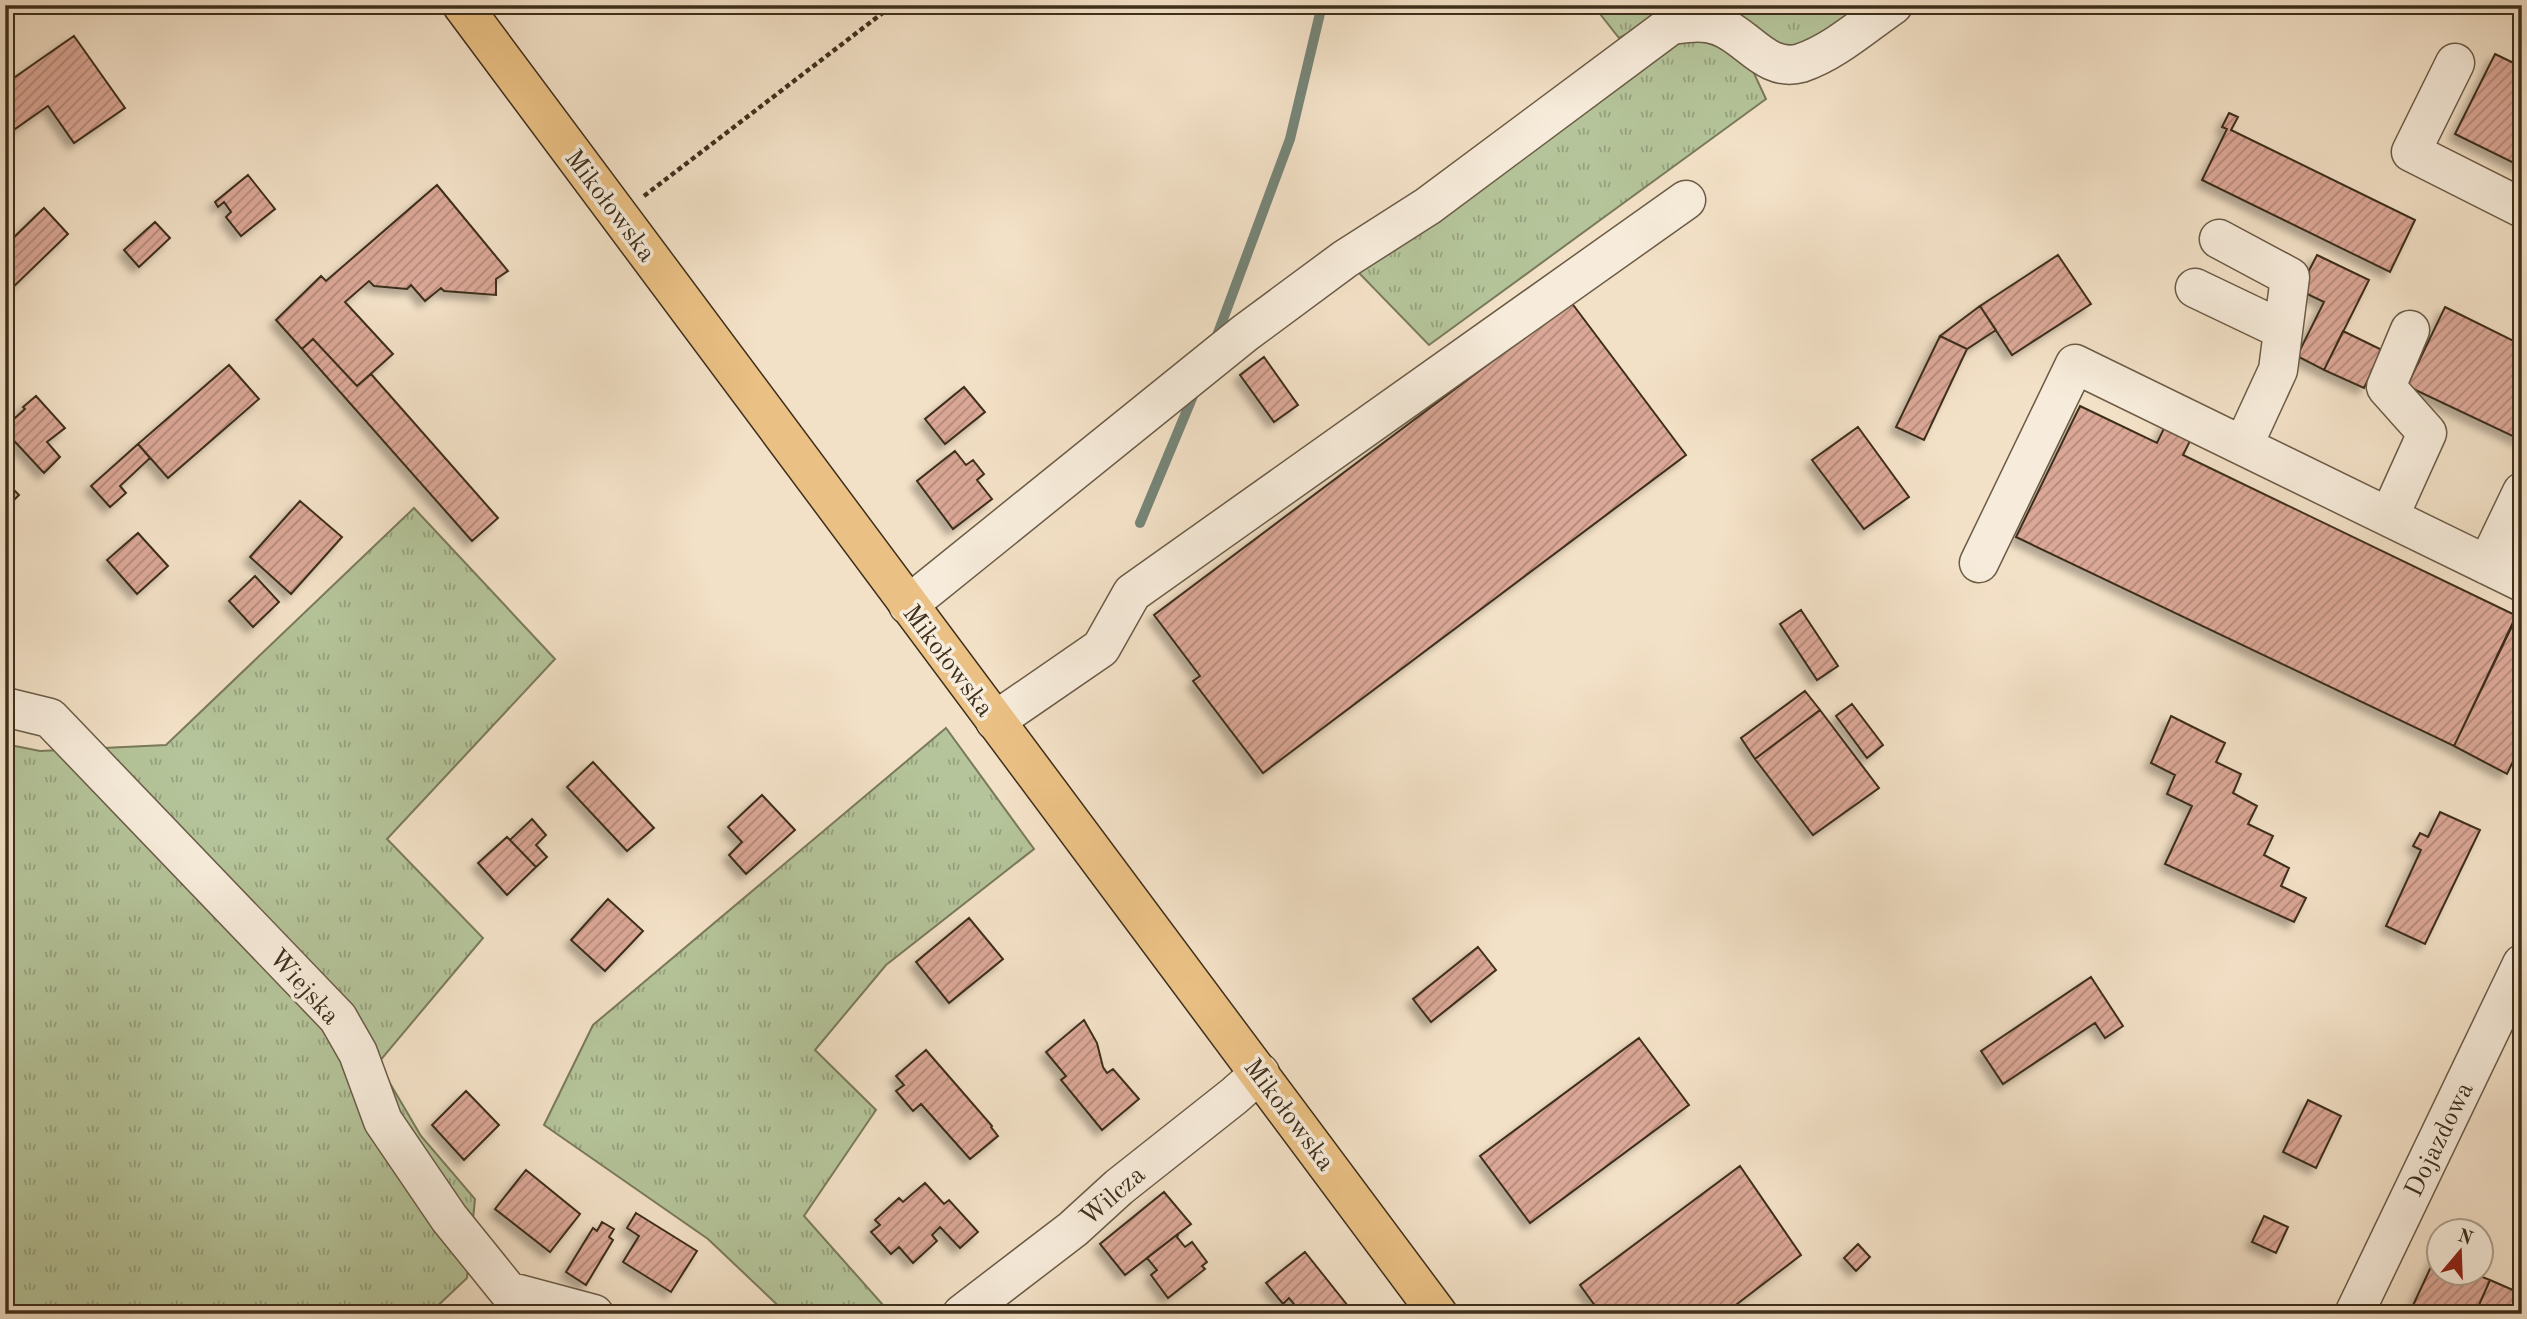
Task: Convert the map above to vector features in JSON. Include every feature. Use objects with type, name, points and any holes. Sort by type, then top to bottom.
[{"type":"main road","name":"Mikołowska","points":[[462,5],[1438,1314]]},
{"type":"street","points":[[908,606],[1206,365],[1345,259],[1429,206],[1671,25],[1695,22],[1720,26],[1741,38],[1766,59],[1782,64],[1799,64],[1828,50],[1893,5]]},
{"type":"street","points":[[2455,63],[2411,152],[2522,208]]},
{"type":"street","points":[[995,721],[1101,648],[1132,593],[1686,200]]},
{"type":"street","points":[[2219,239],[2290,277],[2278,370],[2243,446]]},
{"type":"street","points":[[2195,288],[2283,330]]},
{"type":"street","points":[[2389,517],[2427,433],[2386,387],[2410,330]]},
{"type":"street","points":[[1979,563],[2075,364],[2522,582]]},
{"type":"street","points":[[2487,565],[2522,492]]},
{"type":"street","name":"Wiejska","points":[[5,707],[50,718],[338,1018],[358,1053],[383,1121],[450,1218],[498,1302],[594,1314]]},
{"type":"street","name":"Dojazdowa","points":[[2354,1314],[2522,964]]},
{"type":"street","name":"Wilcza","points":[[962,1314],[1073,1228],[1119,1187],[1260,1073]]},
{"type":"path","points":[[618,216],[893,5]]},
{"type":"green space","points":[[1593,5],[1873,5],[1812,47],[1770,47],[1665,15],[1619,38]]},
{"type":"green space","points":[[1687,36],[1746,56],[1766,99],[1429,345],[1357,271]]},
{"type":"green space","points":[[414,508],[555,659],[387,839],[483,938],[378,1063],[421,1136],[475,1199],[467,1278],[429,1314],[5,1314],[5,744],[40,751],[166,745]]},
{"type":"green space","points":[[946,728],[1034,849],[886,965],[815,1050],[876,1110],[804,1216],[891,1314],[787,1314],[708,1239],[544,1125],[593,1025]]},
{"type":"building","points":[[74,36],[125,108],[74,143],[48,106],[5,136],[5,84]]},
{"type":"building","points":[[2495,54],[2522,67],[2522,167],[2455,134]]},
{"type":"building","points":[[2229,113],[2238,117],[2231,130],[2415,220],[2390,272],[2202,180],[2227,129],[2222,127]]},
{"type":"building","points":[[248,175],[275,209],[241,236],[226,217],[231,212],[224,202],[218,207],[215,202]]},
{"type":"building","points":[[437,185],[508,271],[496,279],[496,295],[444,291],[441,288],[425,301],[411,285],[407,289],[374,286],[369,281],[345,302],[393,354],[357,386],[313,339],[302,349],[276,320],[321,276],[326,281]]},
{"type":"building","points":[[44,208],[68,234],[5,295],[5,246]]},
{"type":"building","points":[[155,222],[170,238],[139,267],[124,250]]},
{"type":"building","points":[[2058,255],[2091,304],[2012,355],[1980,306]]},
{"type":"building","points":[[2317,255],[2369,280],[2324,370],[2297,356],[2324,302],[2299,290]]},
{"type":"building","points":[[1571,302],[1686,455],[1263,773],[1193,681],[1200,676],[1154,615]]},
{"type":"building","points":[[1980,306],[1996,330],[1967,349],[1940,336]]},
{"type":"building","points":[[2445,307],[2522,345],[2521,440],[2407,386]]},
{"type":"building","points":[[2343,331],[2382,350],[2364,388],[2324,370]]},
{"type":"building","points":[[1940,336],[1967,349],[1924,440],[1896,427]]},
{"type":"building","points":[[313,339],[357,386],[371,374],[498,518],[472,541],[302,349]]},
{"type":"building","points":[[1264,357],[1298,405],[1274,422],[1240,375]]},
{"type":"building","points":[[229,365],[259,399],[168,478],[138,444]]},
{"type":"building","points":[[964,387],[985,412],[945,444],[925,419]]},
{"type":"building","points":[[36,396],[65,428],[47,442],[60,457],[44,473],[5,431],[5,409],[15,418]]},
{"type":"building","points":[[2080,406],[2157,443],[2167,422],[2193,435],[2183,455],[2517,616],[2454,746],[2016,537]]},
{"type":"building","points":[[1858,427],[1909,497],[1864,529],[1812,460]]},
{"type":"building","points":[[138,444],[150,458],[120,486],[126,493],[110,507],[91,486]]},
{"type":"building","points":[[955,451],[966,465],[973,460],[984,474],[977,480],[992,499],[953,529],[917,481]]},
{"type":"building","points":[[5,481],[19,495],[5,509]]},
{"type":"building","points":[[300,501],[342,537],[291,594],[250,557]]},
{"type":"building","points":[[138,533],[168,566],[137,594],[107,560]]},
{"type":"building","points":[[255,576],[279,602],[253,627],[229,601]]},
{"type":"building","points":[[1801,610],[1838,666],[1817,680],[1780,624]]},
{"type":"building","points":[[2517,614],[2522,617],[2522,743],[2507,774],[2454,746]]},
{"type":"building","points":[[1805,691],[1820,710],[1755,759],[1741,738]]},
{"type":"building","points":[[1852,704],[1883,745],[1867,758],[1836,716]]},
{"type":"building","points":[[1820,710],[1879,788],[1813,835],[1755,759]]},
{"type":"building","points":[[2171,716],[2225,743],[2216,762],[2241,774],[2233,793],[2257,806],[2248,824],[2273,836],[2264,855],[2289,868],[2281,886],[2306,898],[2294,922],[2165,864],[2192,806],[2167,794],[2175,775],[2151,763]]},
{"type":"building","points":[[593,762],[654,828],[627,851],[567,787]]},
{"type":"building","points":[[762,795],[795,830],[746,874],[729,855],[742,842],[728,827]]},
{"type":"building","points":[[2440,812],[2480,830],[2425,944],[2386,926],[2421,850],[2413,846],[2420,833],[2428,837]]},
{"type":"building","points":[[532,819],[546,835],[536,845],[547,857],[536,867],[510,840]]},
{"type":"building","points":[[507,837],[536,867],[507,895],[478,863]]},
{"type":"building","points":[[608,899],[643,931],[605,971],[571,940]]},
{"type":"building","points":[[969,918],[1003,959],[949,1003],[916,962]]},
{"type":"building","points":[[1478,947],[1496,970],[1431,1022],[1413,999]]},
{"type":"building","points":[[2091,977],[2123,1026],[2105,1038],[2095,1023],[2003,1084],[1981,1051]]},
{"type":"building","points":[[1084,1020],[1097,1043],[1107,1073],[1113,1069],[1139,1099],[1102,1130],[1061,1080],[1066,1076],[1046,1052]]},
{"type":"building","points":[[1639,1038],[1689,1105],[1530,1223],[1480,1156]]},
{"type":"building","points":[[926,1050],[998,1136],[970,1159],[921,1104],[913,1111],[896,1091],[904,1085],[896,1076]]},
{"type":"building","points":[[466,1091],[499,1125],[464,1160],[432,1125]]},
{"type":"building","points":[[2308,1100],[2341,1116],[2316,1168],[2283,1152]]},
{"type":"building","points":[[1740,1166],[1801,1255],[1724,1314],[1601,1314],[1580,1285]]},
{"type":"building","points":[[526,1170],[580,1214],[550,1252],[495,1209]]},
{"type":"building","points":[[925,1183],[944,1204],[949,1200],[978,1232],[960,1248],[940,1227],[932,1235],[937,1241],[913,1263],[899,1247],[891,1254],[871,1232],[880,1225],[875,1220],[899,1198],[903,1202]]},
{"type":"building","points":[[1164,1192],[1191,1224],[1125,1275],[1100,1244]]},
{"type":"building","points":[[636,1213],[697,1251],[671,1292],[623,1262],[639,1236],[627,1228]]},
{"type":"building","points":[[2264,1216],[2288,1227],[2276,1253],[2252,1242]]},
{"type":"building","points":[[602,1222],[614,1229],[609,1237],[613,1240],[586,1285],[566,1272],[593,1228],[597,1231]]},
{"type":"building","points":[[1179,1233],[1177,1237],[1185,1247],[1192,1242],[1207,1262],[1202,1266],[1205,1269],[1168,1298],[1151,1275],[1157,1270],[1147,1258]]},
{"type":"building","points":[[1858,1244],[1870,1257],[1856,1271],[1844,1258]]},
{"type":"building","points":[[1305,1252],[1348,1306],[1338,1314],[1302,1314],[1289,1298],[1283,1304],[1266,1283]]},
{"type":"building","points":[[2426,1277],[2426,1288],[2486,1288],[2475,1314],[2409,1314]]},
{"type":"building","points":[[2496,1283],[2522,1294],[2521,1314],[2475,1314],[2486,1288],[2496,1288]]},
{"type":"waterway","points":[[1215,341],[1290,139],[1322,5]]},
{"type":"waterway","points":[[1140,523],[1195,391]]}]
